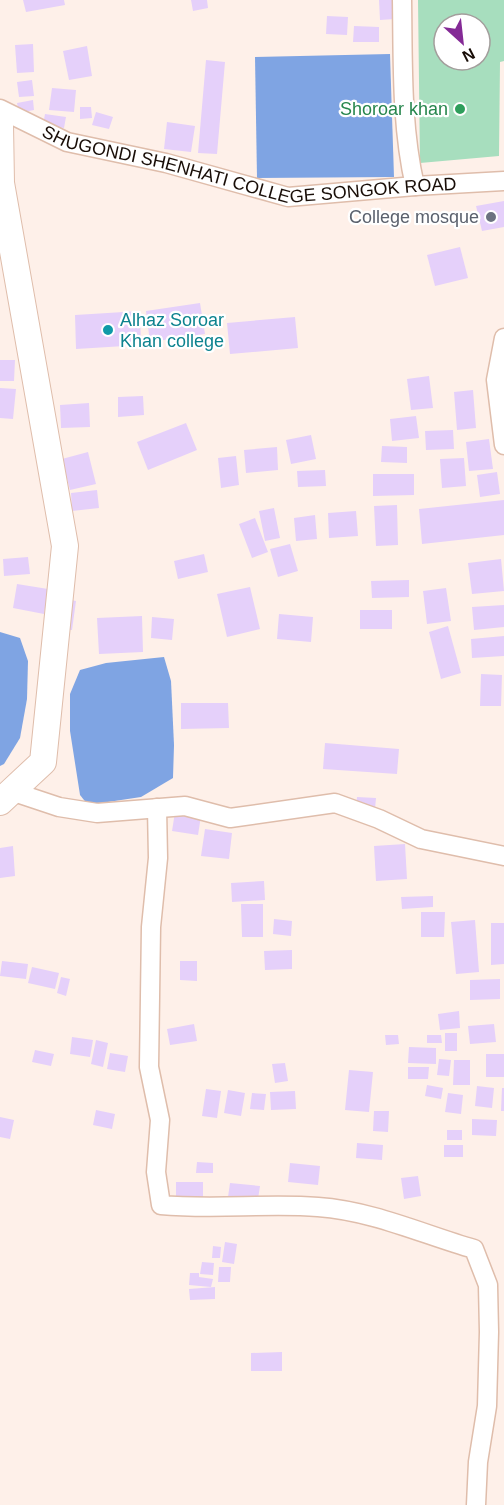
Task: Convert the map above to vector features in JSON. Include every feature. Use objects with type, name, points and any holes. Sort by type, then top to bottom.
[{"type":"street","points":[[402,0],[406,120],[415,186]]},
{"type":"street","name":"SHUGONDI SHENHATI COLLEGE SONGOK ROAD","points":[[0,109],[67,142],[166,163],[288,197],[504,181]]},
{"type":"street","points":[[0,125],[4,217],[65,546],[43,762],[6,797]]},
{"type":"street","points":[[504,338],[496,380],[504,445]]},
{"type":"street","points":[[6,797],[97,813],[185,806],[230,818],[334,803],[379,819],[421,839],[504,856]]},
{"type":"street","points":[[157,808],[158,858],[151,927],[149,1067],[160,1120],[156,1172],[161,1205],[193,1208],[319,1207],[380,1218],[474,1249],[488,1285],[489,1332],[487,1406],[478,1462],[476,1505]]},
{"type":"green space","name":"Shoroar khan","points":[[418,0],[504,0],[504,61],[500,62],[499,156],[420,163]]},
{"type":"water","points":[[390,54],[394,177],[257,178],[255,57]]},
{"type":"water","points":[[0,632],[20,638],[28,661],[27,699],[20,738],[4,764],[0,766]]},
{"type":"water","points":[[164,657],[171,681],[173,778],[141,797],[88,805],[80,795],[70,731],[70,694],[80,670],[106,663]]},
{"type":"building","points":[[23,0],[64,0],[65,5],[26,12]]},
{"type":"building","points":[[191,0],[207,0],[208,8],[193,11]]},
{"type":"building","points":[[379,0],[393,0],[395,19],[380,20]]},
{"type":"building","points":[[327,16],[348,17],[347,35],[326,34]]},
{"type":"building","points":[[354,26],[379,27],[379,42],[353,42]]},
{"type":"building","points":[[33,44],[34,72],[17,73],[15,45]]},
{"type":"building","points":[[87,46],[92,76],[69,80],[63,51]]},
{"type":"building","points":[[206,60],[225,62],[217,154],[198,153]]},
{"type":"building","points":[[32,80],[34,96],[19,97],[17,82]]},
{"type":"building","points":[[52,88],[76,90],[74,112],[49,110]]},
{"type":"building","points":[[33,100],[34,110],[19,113],[17,103]]},
{"type":"building","points":[[80,107],[91,107],[92,118],[80,119]]},
{"type":"building","points":[[96,112],[113,117],[109,129],[92,125]]},
{"type":"building","points":[[45,114],[66,117],[64,128],[43,125]]},
{"type":"building","points":[[167,122],[195,126],[191,152],[164,149]]},
{"type":"building","name":"College mosque","points":[[504,201],[504,227],[482,231],[476,206]]},
{"type":"building","points":[[460,247],[468,278],[435,286],[427,255]]},
{"type":"building","name":"Alhaz Soroar Khan college","points":[[200,303],[205,334],[150,342],[146,311]]},
{"type":"building","name":"Alhaz Soroar Khan college","points":[[140,311],[141,345],[76,349],[75,315]]},
{"type":"building","name":"Alhaz Soroar Khan college","points":[[295,317],[298,348],[230,354],[227,323]]},
{"type":"building","points":[[0,360],[15,360],[14,381],[0,381]]},
{"type":"building","points":[[429,376],[433,408],[411,410],[407,379]]},
{"type":"building","points":[[0,388],[16,389],[13,419],[0,418]]},
{"type":"building","points":[[473,390],[476,428],[457,430],[454,392]]},
{"type":"building","points":[[143,396],[144,415],[118,417],[118,397]]},
{"type":"building","points":[[89,403],[90,427],[61,428],[60,405]]},
{"type":"building","points":[[416,416],[419,438],[392,441],[390,419]]},
{"type":"building","points":[[186,423],[197,450],[148,470],[137,442]]},
{"type":"building","points":[[453,430],[454,449],[426,450],[425,431]]},
{"type":"building","points":[[311,435],[316,459],[291,464],[286,440]]},
{"type":"building","points":[[489,439],[493,469],[469,471],[466,442]]},
{"type":"building","points":[[382,446],[407,447],[407,463],[381,462]]},
{"type":"building","points":[[277,447],[278,470],[246,473],[244,450]]},
{"type":"building","points":[[88,452],[96,484],[70,490],[62,459]]},
{"type":"building","points":[[236,456],[239,485],[221,488],[218,458]]},
{"type":"building","points":[[464,458],[466,486],[442,488],[440,459]]},
{"type":"building","points":[[325,470],[326,486],[298,487],[297,471]]},
{"type":"building","points":[[497,472],[500,494],[480,497],[477,475]]},
{"type":"building","points":[[373,474],[414,474],[414,495],[373,496]]},
{"type":"building","points":[[97,490],[99,508],[72,511],[71,493]]},
{"type":"building","points":[[504,500],[504,535],[422,544],[419,509]]},
{"type":"building","points":[[397,505],[398,545],[376,546],[374,506]]},
{"type":"building","points":[[274,508],[280,538],[265,541],[259,511]]},
{"type":"building","points":[[356,511],[358,536],[329,538],[328,513]]},
{"type":"building","points":[[315,515],[317,539],[296,541],[294,518]]},
{"type":"building","points":[[255,518],[268,552],[252,558],[239,524]]},
{"type":"building","points":[[290,544],[298,571],[278,577],[270,549]]},
{"type":"building","points":[[204,554],[208,572],[178,579],[174,561]]},
{"type":"building","points":[[28,557],[30,574],[4,576],[3,559]]},
{"type":"building","points":[[501,559],[504,591],[472,594],[468,563]]},
{"type":"building","points":[[409,580],[409,597],[372,598],[371,581]]},
{"type":"building","points":[[17,584],[48,589],[44,614],[13,608]]},
{"type":"building","points":[[250,587],[260,629],[227,637],[217,594]]},
{"type":"building","points":[[446,588],[451,621],[427,624],[423,591]]},
{"type":"building","points":[[65,599],[76,601],[72,630],[60,629]]},
{"type":"building","points":[[504,605],[504,627],[474,630],[472,607]]},
{"type":"building","points":[[360,610],[392,610],[392,629],[360,629]]},
{"type":"building","points":[[279,614],[313,617],[311,642],[277,639]]},
{"type":"building","points":[[142,616],[143,652],[99,654],[97,618]]},
{"type":"building","points":[[152,617],[174,619],[172,640],[151,638]]},
{"type":"building","points":[[448,626],[461,673],[441,679],[429,632]]},
{"type":"building","points":[[504,636],[504,656],[472,658],[471,639]]},
{"type":"building","points":[[481,674],[502,675],[501,706],[480,706]]},
{"type":"building","points":[[181,703],[228,703],[229,728],[181,729]]},
{"type":"building","points":[[325,743],[399,749],[397,774],[323,769]]},
{"type":"building","points":[[357,797],[376,798],[375,809],[356,808]]},
{"type":"building","points":[[175,812],[201,816],[198,835],[172,831]]},
{"type":"building","points":[[205,829],[232,833],[229,859],[201,856]]},
{"type":"building","points":[[405,844],[407,879],[376,881],[374,846]]},
{"type":"building","points":[[13,846],[15,876],[0,878],[0,848]]},
{"type":"building","points":[[264,881],[265,900],[232,902],[231,883]]},
{"type":"building","points":[[433,896],[433,907],[402,909],[401,897]]},
{"type":"building","points":[[241,904],[263,904],[263,937],[242,937]]},
{"type":"building","points":[[421,912],[445,912],[444,937],[421,937]]},
{"type":"building","points":[[274,919],[292,921],[291,936],[273,934]]},
{"type":"building","points":[[475,920],[479,972],[456,974],[451,922]]},
{"type":"building","points":[[491,923],[504,923],[504,964],[491,965]]},
{"type":"building","points":[[292,950],[292,969],[265,970],[264,951]]},
{"type":"building","points":[[2,961],[28,964],[26,979],[0,976]]},
{"type":"building","points":[[180,961],[197,961],[197,981],[180,980]]},
{"type":"building","points":[[32,967],[59,973],[55,989],[28,983]]},
{"type":"building","points":[[61,977],[70,979],[66,996],[57,993]]},
{"type":"building","points":[[500,979],[500,999],[470,1000],[470,980]]},
{"type":"building","points":[[459,1011],[460,1028],[440,1030],[438,1014]]},
{"type":"building","points":[[194,1024],[197,1041],[170,1045],[167,1029]]},
{"type":"building","points":[[494,1024],[496,1042],[470,1044],[468,1026]]},
{"type":"building","points":[[445,1033],[457,1033],[457,1051],[445,1051]]},
{"type":"building","points":[[385,1035],[398,1035],[399,1044],[386,1045]]},
{"type":"building","points":[[427,1035],[441,1035],[442,1043],[427,1043]]},
{"type":"building","points":[[72,1037],[93,1040],[90,1057],[70,1054]]},
{"type":"building","points":[[96,1040],[108,1043],[103,1067],[91,1064]]},
{"type":"building","points":[[409,1047],[436,1048],[436,1064],[408,1063]]},
{"type":"building","points":[[35,1050],[54,1054],[51,1066],[32,1062]]},
{"type":"building","points":[[110,1053],[128,1056],[125,1072],[107,1069]]},
{"type":"building","points":[[486,1054],[504,1054],[504,1077],[486,1077]]},
{"type":"building","points":[[439,1059],[451,1060],[449,1076],[437,1075]]},
{"type":"building","points":[[454,1060],[470,1060],[470,1085],[453,1085]]},
{"type":"building","points":[[285,1063],[288,1081],[275,1083],[272,1064]]},
{"type":"building","points":[[408,1067],[429,1067],[428,1079],[408,1079]]},
{"type":"building","points":[[349,1070],[373,1072],[369,1112],[345,1110]]},
{"type":"building","points":[[427,1085],[443,1088],[441,1099],[425,1096]]},
{"type":"building","points":[[477,1086],[494,1088],[492,1108],[475,1106]]},
{"type":"building","points":[[502,1088],[504,1088],[504,1111],[501,1111]]},
{"type":"building","points":[[206,1089],[221,1091],[217,1118],[202,1116]]},
{"type":"building","points":[[228,1090],[245,1093],[241,1116],[224,1113]]},
{"type":"building","points":[[295,1091],[296,1109],[271,1110],[270,1092]]},
{"type":"building","points":[[252,1093],[266,1094],[264,1110],[250,1109]]},
{"type":"building","points":[[448,1093],[463,1095],[461,1114],[445,1112]]},
{"type":"building","points":[[96,1110],[115,1114],[112,1129],[93,1125]]},
{"type":"building","points":[[374,1111],[389,1111],[388,1132],[373,1131]]},
{"type":"building","points":[[0,1117],[14,1120],[10,1139],[0,1137]]},
{"type":"building","points":[[472,1119],[497,1120],[496,1136],[472,1135]]},
{"type":"building","points":[[447,1130],[462,1130],[462,1140],[447,1140]]},
{"type":"building","points":[[357,1143],[383,1145],[382,1160],[356,1158]]},
{"type":"building","points":[[444,1145],[463,1145],[463,1157],[444,1157]]},
{"type":"building","points":[[197,1162],[213,1163],[213,1173],[196,1173]]},
{"type":"building","points":[[290,1163],[320,1166],[318,1185],[288,1182]]},
{"type":"building","points":[[418,1176],[421,1196],[404,1199],[401,1178]]},
{"type":"building","points":[[176,1182],[203,1182],[203,1199],[176,1200]]},
{"type":"building","points":[[230,1183],[260,1186],[258,1199],[228,1197]]},
{"type":"building","points":[[225,1242],[237,1244],[234,1264],[222,1262]]},
{"type":"building","points":[[213,1246],[221,1247],[220,1258],[212,1258]]},
{"type":"building","points":[[202,1262],[214,1263],[213,1275],[200,1274]]},
{"type":"building","points":[[219,1267],[231,1267],[230,1282],[218,1282]]},
{"type":"building","points":[[190,1273],[199,1273],[199,1277],[213,1279],[211,1287],[189,1285]]},
{"type":"building","points":[[215,1287],[215,1299],[190,1300],[189,1289]]},
{"type":"building","points":[[282,1352],[282,1371],[251,1371],[251,1353]]},
{"type":"place","name":"Shoroar khan","points":[[460,109]]},
{"type":"place","name":"College mosque","points":[[491,217]]},
{"type":"place","name":"Alhaz Soroar Khan college","points":[[108,330]]}]
